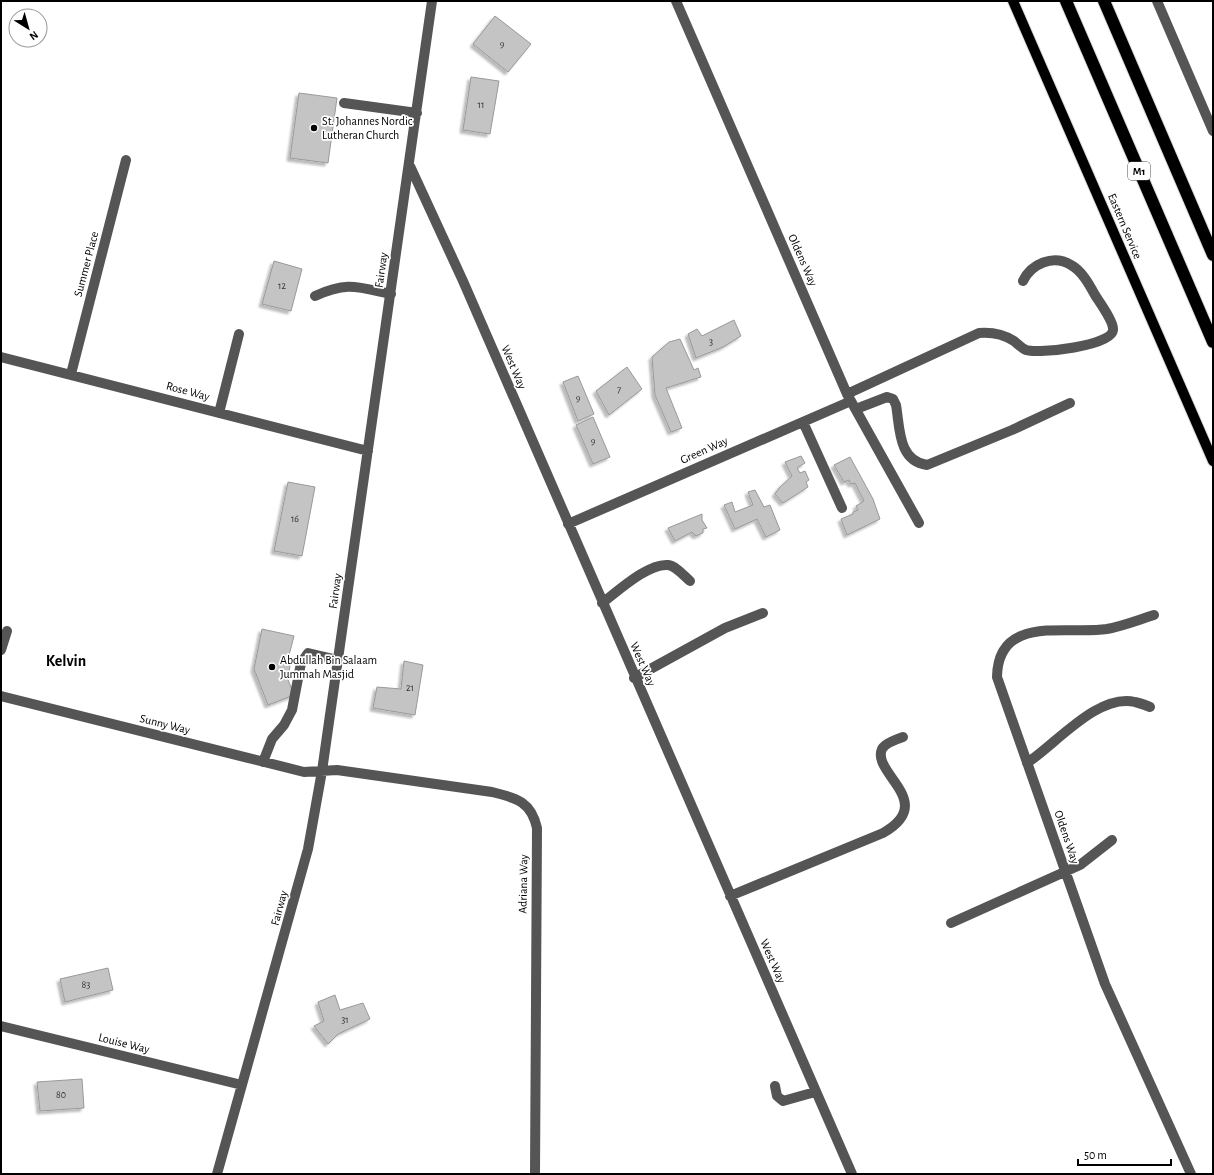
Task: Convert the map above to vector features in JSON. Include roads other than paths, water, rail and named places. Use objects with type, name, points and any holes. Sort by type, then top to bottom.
[{"type":"highway","name":"M1","points":[[1066,1],[1213,342]]},
{"type":"highway","points":[[1104,1],[1213,256]]},
{"type":"main road","name":"Eastern Service","points":[[1013,1],[1213,461]]},
{"type":"street","name":"Fairway","points":[[217,1174],[308,849],[322,771],[410,166],[432,1]]},
{"type":"street","name":"Oldens Way","points":[[676,1],[852,401],[919,523]]},
{"type":"street","points":[[1157,1],[1213,131]]},
{"type":"street","points":[[344,103],[417,113]]},
{"type":"street","name":"Summer Place","points":[[71,374],[126,160]]},
{"type":"street","name":"West Way","points":[[410,166],[463,281],[634,678],[852,1174]]},
{"type":"street","points":[[852,401],[979,333],[1003,335],[1025,350],[1036,351],[1096,343],[1110,337],[1112,334],[1114,329],[1111,322],[1092,289],[1078,269],[1068,263],[1054,260],[1040,263],[1028,271],[1023,281]]},
{"type":"street","points":[[316,296],[334,288],[350,285],[391,294]]},
{"type":"street","points":[[219,413],[239,334]]},
{"type":"street","name":"Rose Way","points":[[1,357],[368,451]]},
{"type":"street","points":[[852,401],[887,397],[893,399],[896,405],[907,456],[917,464],[927,465],[1012,430],[1070,403]]},
{"type":"street","name":"Green Way","points":[[568,524],[852,401]]},
{"type":"street","points":[[803,422],[842,508]]},
{"type":"street","points":[[602,603],[633,577],[660,566],[667,565],[674,567],[690,581]]},
{"type":"street","points":[[634,678],[725,628],[763,613]]},
{"type":"street","name":"Oldens Way","points":[[1154,615],[1106,629],[1072,631],[1045,630],[1023,634],[1010,642],[1000,659],[997,677],[1104,984],[1191,1174]]},
{"type":"street","points":[[1,650],[7,631]]},
{"type":"street","points":[[263,762],[272,739],[284,725],[292,710],[301,663],[305,656],[308,653],[338,660]]},
{"type":"street","name":"Sunny Way","points":[[1,696],[304,772],[322,771]]},
{"type":"street","points":[[1027,763],[1044,751],[1086,716],[1102,707],[1119,701],[1134,701],[1150,707]]},
{"type":"street","points":[[730,896],[883,833],[895,826],[902,818],[905,807],[903,796],[884,764],[881,755],[882,749],[885,746],[903,737]]},
{"type":"street","name":"Adriana Way","points":[[322,771],[337,770],[492,792],[519,800],[526,805],[534,816],[537,828],[535,1174]]},
{"type":"street","points":[[951,922],[1087,861],[1112,840]]},
{"type":"street","name":"Louise Way","points":[[1,1026],[242,1085]]},
{"type":"street","points":[[775,1086],[777,1096],[783,1101],[815,1092]]},
{"type":"place","name":"St. Johannes Nordic Lutheran Church","points":[[314,128]]},
{"type":"place","name":"Abdullah Bin Salaam Jummah Masjid","points":[[272,667]]},
{"type":"district","name":"Kelvin","points":[[66,661]]}]
